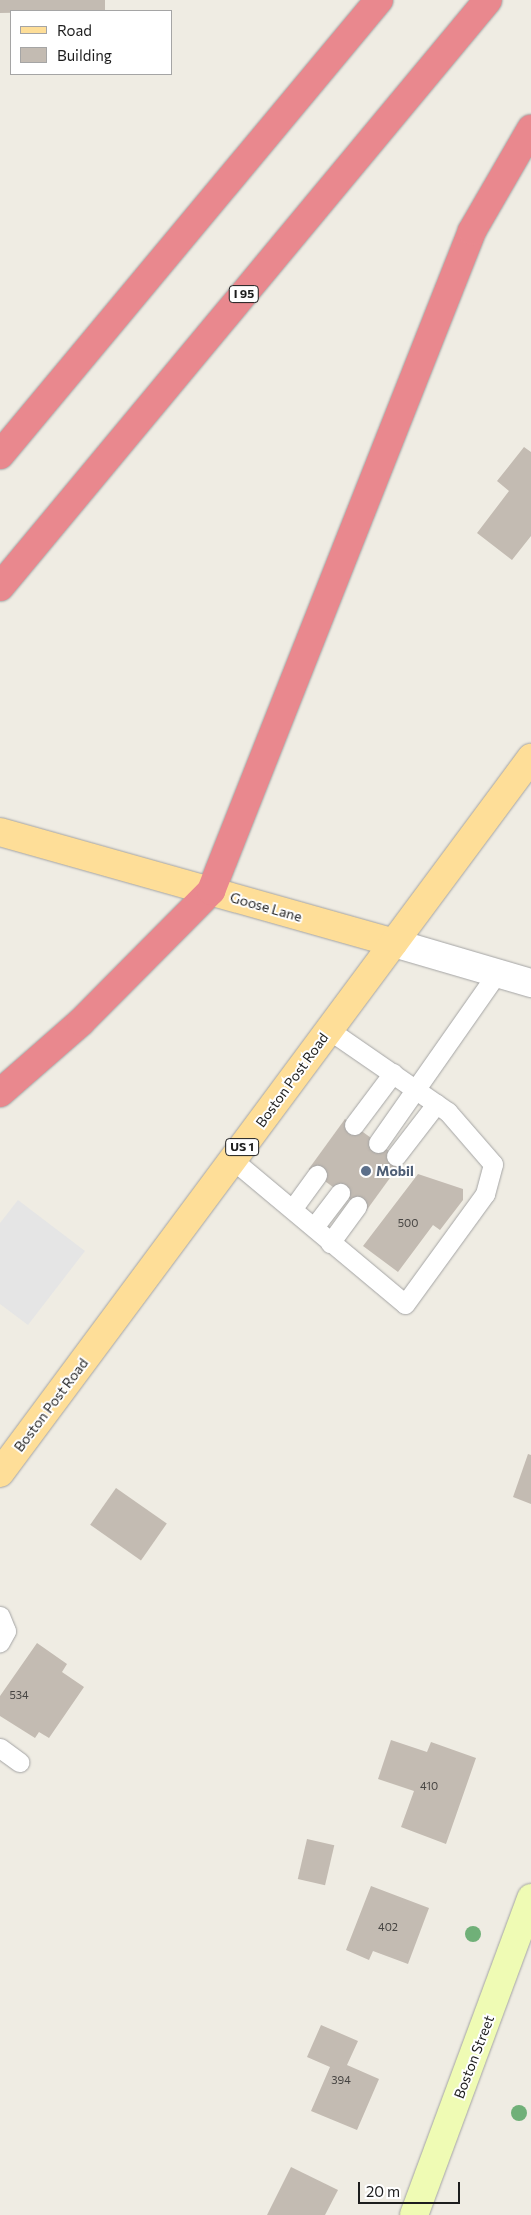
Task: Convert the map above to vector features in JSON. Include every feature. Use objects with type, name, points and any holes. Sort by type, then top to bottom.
[{"type":"highway","points":[[0,455],[379,0]]},
{"type":"highway","name":"I 95","points":[[0,588],[488,0]]},
{"type":"highway","points":[[0,1093],[81,1022],[211,891],[472,231],[531,128]]},
{"type":"main road","name":"Boston Post Road","points":[[0,1473],[531,758]]},
{"type":"main road","name":"Goose Lane","points":[[0,832],[394,943]]},
{"type":"main road","name":"Boston Street","points":[[414,2215],[531,1898]]},
{"type":"street","name":"Goose Lane","points":[[394,943],[531,982]]},
{"type":"lane","points":[[378,1143],[417,1090],[497,973]]},
{"type":"lane","points":[[233,1160],[293,1208],[330,1243],[405,1304],[485,1194],[493,1164],[436,1104],[329,1030]]},
{"type":"lane","points":[[354,1125],[393,1074]]},
{"type":"lane","points":[[396,1156],[436,1104]]},
{"type":"lane","points":[[293,1208],[317,1175]]},
{"type":"lane","points":[[314,1227],[340,1193]]},
{"type":"lane","points":[[330,1243],[358,1206]]},
{"type":"lane","points":[[0,1616],[6,1631],[0,1642]]},
{"type":"lane","points":[[0,1748],[19,1762]]},
{"type":"shaded area","points":[[18,1200],[85,1251],[28,1325],[0,1304],[0,1223]]},
{"type":"building","points":[[0,0],[105,0],[105,10],[10,10],[10,13],[0,13]]},
{"type":"building","points":[[524,447],[531,452],[531,536],[512,560],[477,533],[509,491],[497,481]]},
{"type":"building","points":[[345,1119],[402,1161],[366,1211],[309,1169]]},
{"type":"building","points":[[418,1174],[463,1189],[463,1200],[440,1230],[433,1225],[398,1272],[363,1246]]},
{"type":"building","points":[[528,1454],[531,1455],[531,1504],[513,1497]]},
{"type":"building","points":[[116,1488],[167,1524],[141,1560],[90,1525]]},
{"type":"building","points":[[37,1643],[67,1664],[62,1672],[84,1687],[49,1738],[39,1732],[35,1738],[0,1716],[0,1696]]},
{"type":"building","points":[[391,1740],[427,1752],[431,1742],[476,1758],[446,1844],[401,1827],[414,1791],[378,1779]]},
{"type":"building","points":[[307,1839],[334,1845],[325,1885],[298,1879]]},
{"type":"building","points":[[371,1886],[429,1908],[408,1964],[373,1951],[369,1960],[346,1950]]},
{"type":"building","points":[[321,2025],[358,2041],[347,2065],[379,2079],[357,2130],[311,2111],[330,2067],[307,2057]]},
{"type":"building","points":[[291,2167],[338,2190],[325,2215],[267,2215]]},
{"type":"place","name":"Mobil","points":[[366,1171]]}]
